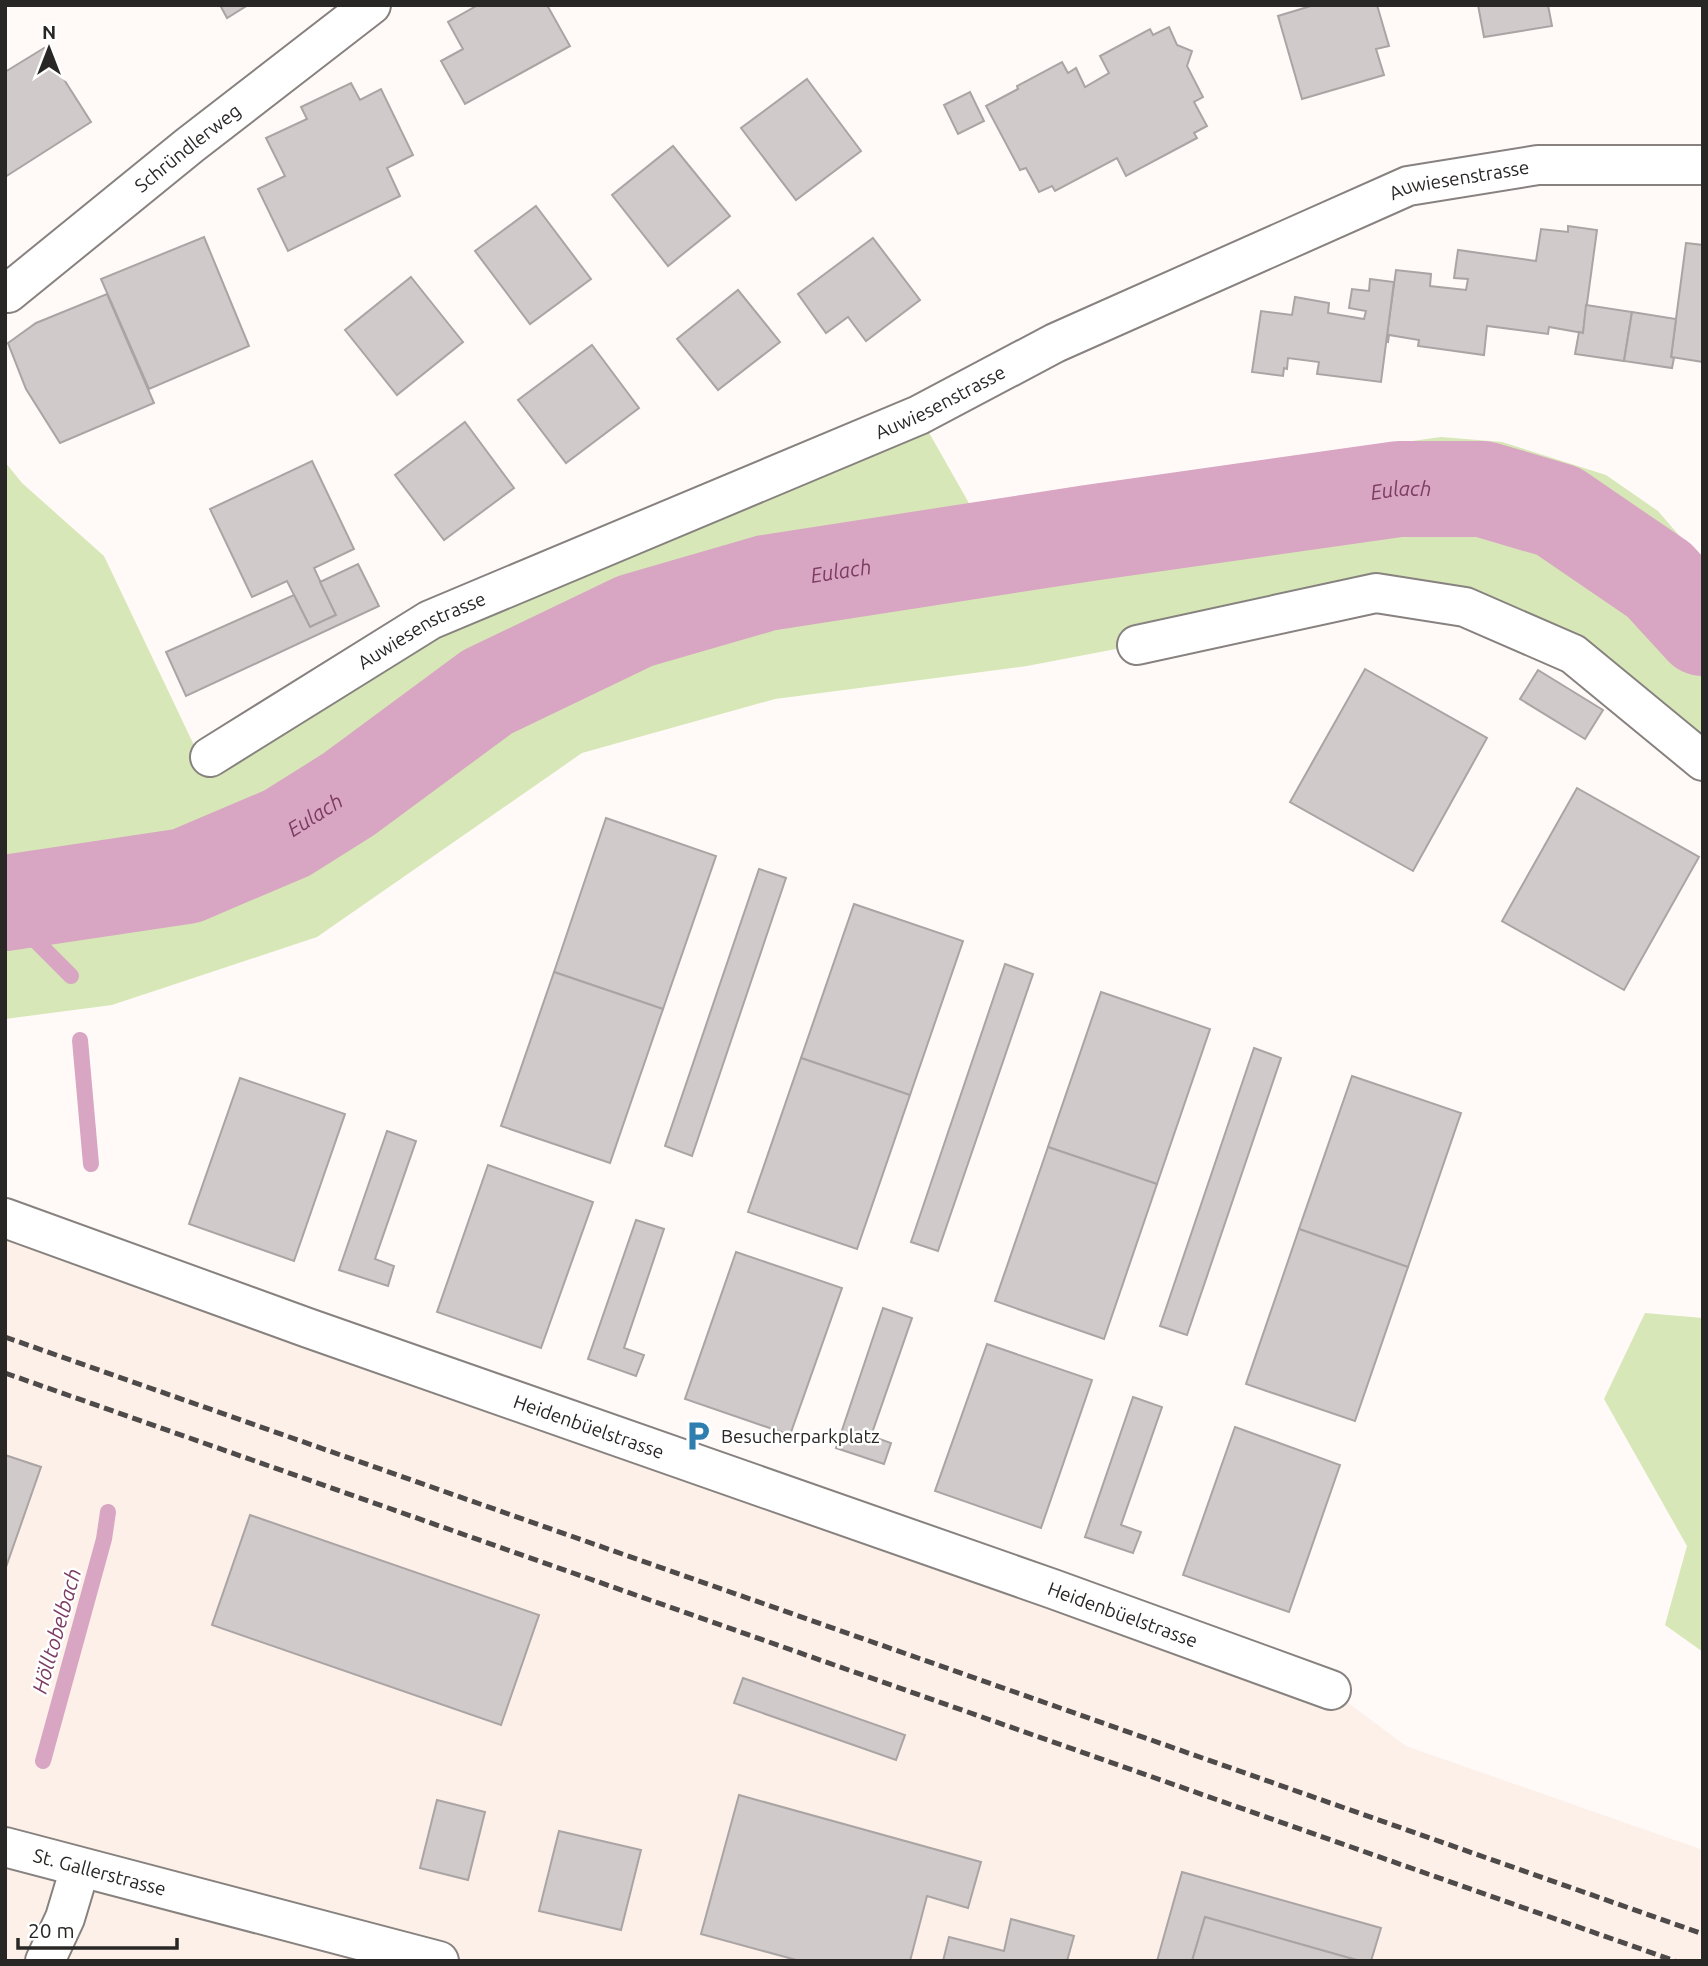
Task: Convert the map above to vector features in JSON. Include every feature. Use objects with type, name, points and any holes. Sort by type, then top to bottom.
[{"type":"street","name":"Schründlerweg","points":[[8,293],[190,145],[371,5]]},
{"type":"street","name":"Auwiesenstrasse","points":[[210,757],[430,620],[919,415],[1055,343],[1408,186],[1538,165],[1703,165]]},
{"type":"street","points":[[1137,645],[1376,593],[1465,607],[1573,654],[1703,761]]},
{"type":"street","name":"Heidenbüelstrasse","points":[[5,1218],[321,1333],[1053,1589],[1331,1690]]},
{"type":"street","name":"St. Gallerstrasse","points":[[5,1847],[439,1961]]},
{"type":"street","points":[[45,1961],[65,1918],[80,1868]]},
{"type":"shaded area","points":[[5,1218],[1331,1690],[1406,1746],[1703,1850],[1703,1961],[5,1961]]},
{"type":"green space","points":[[919,415],[970,505],[1441,437],[1502,442],[1606,475],[1658,511],[1703,563],[1703,761],[1573,654],[1376,593],[1027,666],[775,699],[582,753],[317,937],[112,1005],[5,1019],[5,462],[22,483],[104,556],[202,762],[430,620]]},
{"type":"green space","points":[[1645,1313],[1703,1318],[1703,1652],[1665,1625],[1687,1546],[1604,1399]]},
{"type":"building","points":[[220,5],[248,5],[227,18]]},
{"type":"building","points":[[478,5],[547,5],[570,46],[465,104],[441,61],[463,49],[448,22]]},
{"type":"building","points":[[1314,5],[1377,5],[1389,46],[1376,49],[1384,75],[1302,99],[1278,16]]},
{"type":"building","points":[[1478,5],[1548,5],[1552,26],[1484,37]]},
{"type":"building","points":[[1169,27],[1177,45],[1192,51],[1187,66],[1203,97],[1194,102],[1207,126],[1194,133],[1197,138],[1126,176],[1117,158],[1055,191],[1052,186],[1039,192],[1026,168],[1020,170],[986,106],[1062,62],[1068,73],[1076,68],[1085,87],[1109,73],[1100,56],[1150,29],[1153,35]]},
{"type":"building","points":[[44,48],[91,122],[5,177],[5,72]]},
{"type":"building","points":[[807,79],[861,151],[796,200],[741,128]]},
{"type":"building","points":[[351,83],[360,100],[381,89],[413,155],[387,168],[400,196],[288,251],[258,189],[285,176],[266,138],[307,119],[301,107]]},
{"type":"building","points":[[970,92],[984,121],[958,134],[944,105]]},
{"type":"building","points":[[673,146],[730,216],[668,266],[612,195]]},
{"type":"building","points":[[536,206],[591,279],[530,324],[475,251]]},
{"type":"building","points":[[1568,226],[1597,230],[1583,333],[1549,327],[1548,334],[1487,326],[1484,355],[1418,346],[1419,340],[1389,335],[1388,342],[1386,341],[1396,270],[1431,274],[1430,286],[1466,290],[1468,279],[1454,278],[1458,250],[1536,261],[1541,229],[1568,232]]},
{"type":"building","points":[[204,237],[249,346],[149,389],[101,279]]},
{"type":"building","points":[[873,238],[920,300],[866,341],[848,317],[826,333],[798,294]]},
{"type":"building","points":[[1686,243],[1703,245],[1703,362],[1671,357]]},
{"type":"building","points":[[411,277],[463,342],[397,395],[345,330]]},
{"type":"building","points":[[1370,279],[1394,282],[1381,382],[1317,374],[1319,362],[1288,358],[1283,376],[1252,372],[1261,311],[1292,315],[1295,297],[1329,303],[1328,313],[1364,319],[1366,311],[1349,308],[1352,289],[1369,291]]},
{"type":"building","points":[[738,290],[780,342],[718,390],[677,339]]},
{"type":"building","points":[[107,294],[154,403],[60,443],[26,389],[8,343],[36,323]]},
{"type":"building","points":[[1586,305],[1632,312],[1624,361],[1575,354],[1579,332],[1583,333]]},
{"type":"building","points":[[1632,312],[1676,319],[1672,368],[1624,361]]},
{"type":"building","points":[[592,345],[639,408],[566,463],[518,400]]},
{"type":"building","points":[[465,422],[514,488],[444,540],[395,475]]},
{"type":"building","points":[[312,461],[354,549],[314,568],[336,615],[310,627],[287,581],[252,597],[210,509]]},
{"type":"building","points":[[358,564],[379,606],[186,696],[166,652],[294,595],[310,627],[336,615],[320,582]]},
{"type":"building","points":[[1365,669],[1487,738],[1413,871],[1290,802]]},
{"type":"building","points":[[1538,670],[1603,710],[1585,739],[1520,699]]},
{"type":"building","points":[[1577,788],[1699,857],[1624,990],[1502,921]]},
{"type":"building","points":[[606,818],[716,856],[663,1009],[554,972]]},
{"type":"building","points":[[759,869],[786,878],[692,1156],[665,1146]]},
{"type":"building","points":[[854,904],[963,941],[910,1095],[801,1058]]},
{"type":"building","points":[[1005,964],[1033,974],[938,1251],[911,1242]]},
{"type":"building","points":[[554,972],[663,1009],[610,1163],[501,1126]]},
{"type":"building","points":[[1101,992],[1210,1029],[1157,1184],[1048,1147]]},
{"type":"building","points":[[1254,1048],[1281,1058],[1187,1335],[1160,1326]]},
{"type":"building","points":[[801,1058],[910,1095],[857,1249],[748,1212]]},
{"type":"building","points":[[1352,1076],[1461,1113],[1408,1267],[1299,1229]]},
{"type":"building","points":[[240,1078],[345,1114],[294,1261],[189,1224]]},
{"type":"building","points":[[387,1131],[416,1141],[375,1259],[394,1266],[388,1286],[339,1270]]},
{"type":"building","points":[[1048,1147],[1157,1184],[1104,1339],[995,1301]]},
{"type":"building","points":[[488,1165],[593,1202],[541,1348],[437,1312]]},
{"type":"building","points":[[636,1220],[664,1229],[624,1348],[644,1355],[636,1376],[588,1359]]},
{"type":"building","points":[[1299,1229],[1408,1267],[1355,1421],[1246,1384]]},
{"type":"building","points":[[736,1252],[842,1288],[790,1435],[685,1399]]},
{"type":"building","points":[[883,1308],[912,1318],[871,1436],[891,1443],[884,1464],[836,1448]]},
{"type":"building","points":[[987,1344],[1092,1380],[1041,1528],[935,1491]]},
{"type":"building","points":[[1133,1397],[1162,1407],[1121,1525],[1141,1532],[1133,1553],[1085,1537]]},
{"type":"building","points":[[1235,1427],[1340,1465],[1289,1612],[1183,1575]]},
{"type":"building","points":[[5,1455],[41,1467],[5,1570]]},
{"type":"building","points":[[250,1515],[539,1615],[501,1725],[212,1625]]},
{"type":"building","points":[[743,1678],[905,1735],[896,1760],[734,1703]]},
{"type":"building","points":[[739,1795],[981,1862],[968,1908],[927,1896],[910,1961],[800,1961],[701,1934]]},
{"type":"building","points":[[437,1800],[485,1812],[468,1880],[420,1868]]},
{"type":"building","points":[[559,1831],[641,1850],[621,1930],[539,1911]]},
{"type":"building","points":[[1182,1872],[1381,1928],[1371,1961],[1360,1961],[1205,1917],[1192,1961],[1157,1961]]},
{"type":"building","points":[[1205,1917],[1360,1961],[1192,1961]]},
{"type":"building","points":[[1011,1919],[1074,1936],[1067,1961],[943,1961],[949,1937],[1004,1951]]},
{"type":"waterway","name":"Eulach","points":[[5,903],[186,876],[287,833],[349,794],[487,692],[635,621],[766,583],[1399,489],[1483,489],[1558,511],[1659,580],[1703,628]]},
{"type":"waterway","name":"Hölltobelbach","points":[[5,910],[71,976]]},
{"type":"waterway","name":"Hölltobelbach","points":[[80,1040],[91,1164]]},
{"type":"waterway","name":"Hölltobelbach","points":[[43,1761],[104,1539],[108,1512]]},
{"type":"railway","points":[[5,1337],[1703,1934]]},
{"type":"railway","points":[[5,1373],[1675,1961]]},
{"type":"place","name":"Besucherparkplatz","points":[[698,1436]]}]
